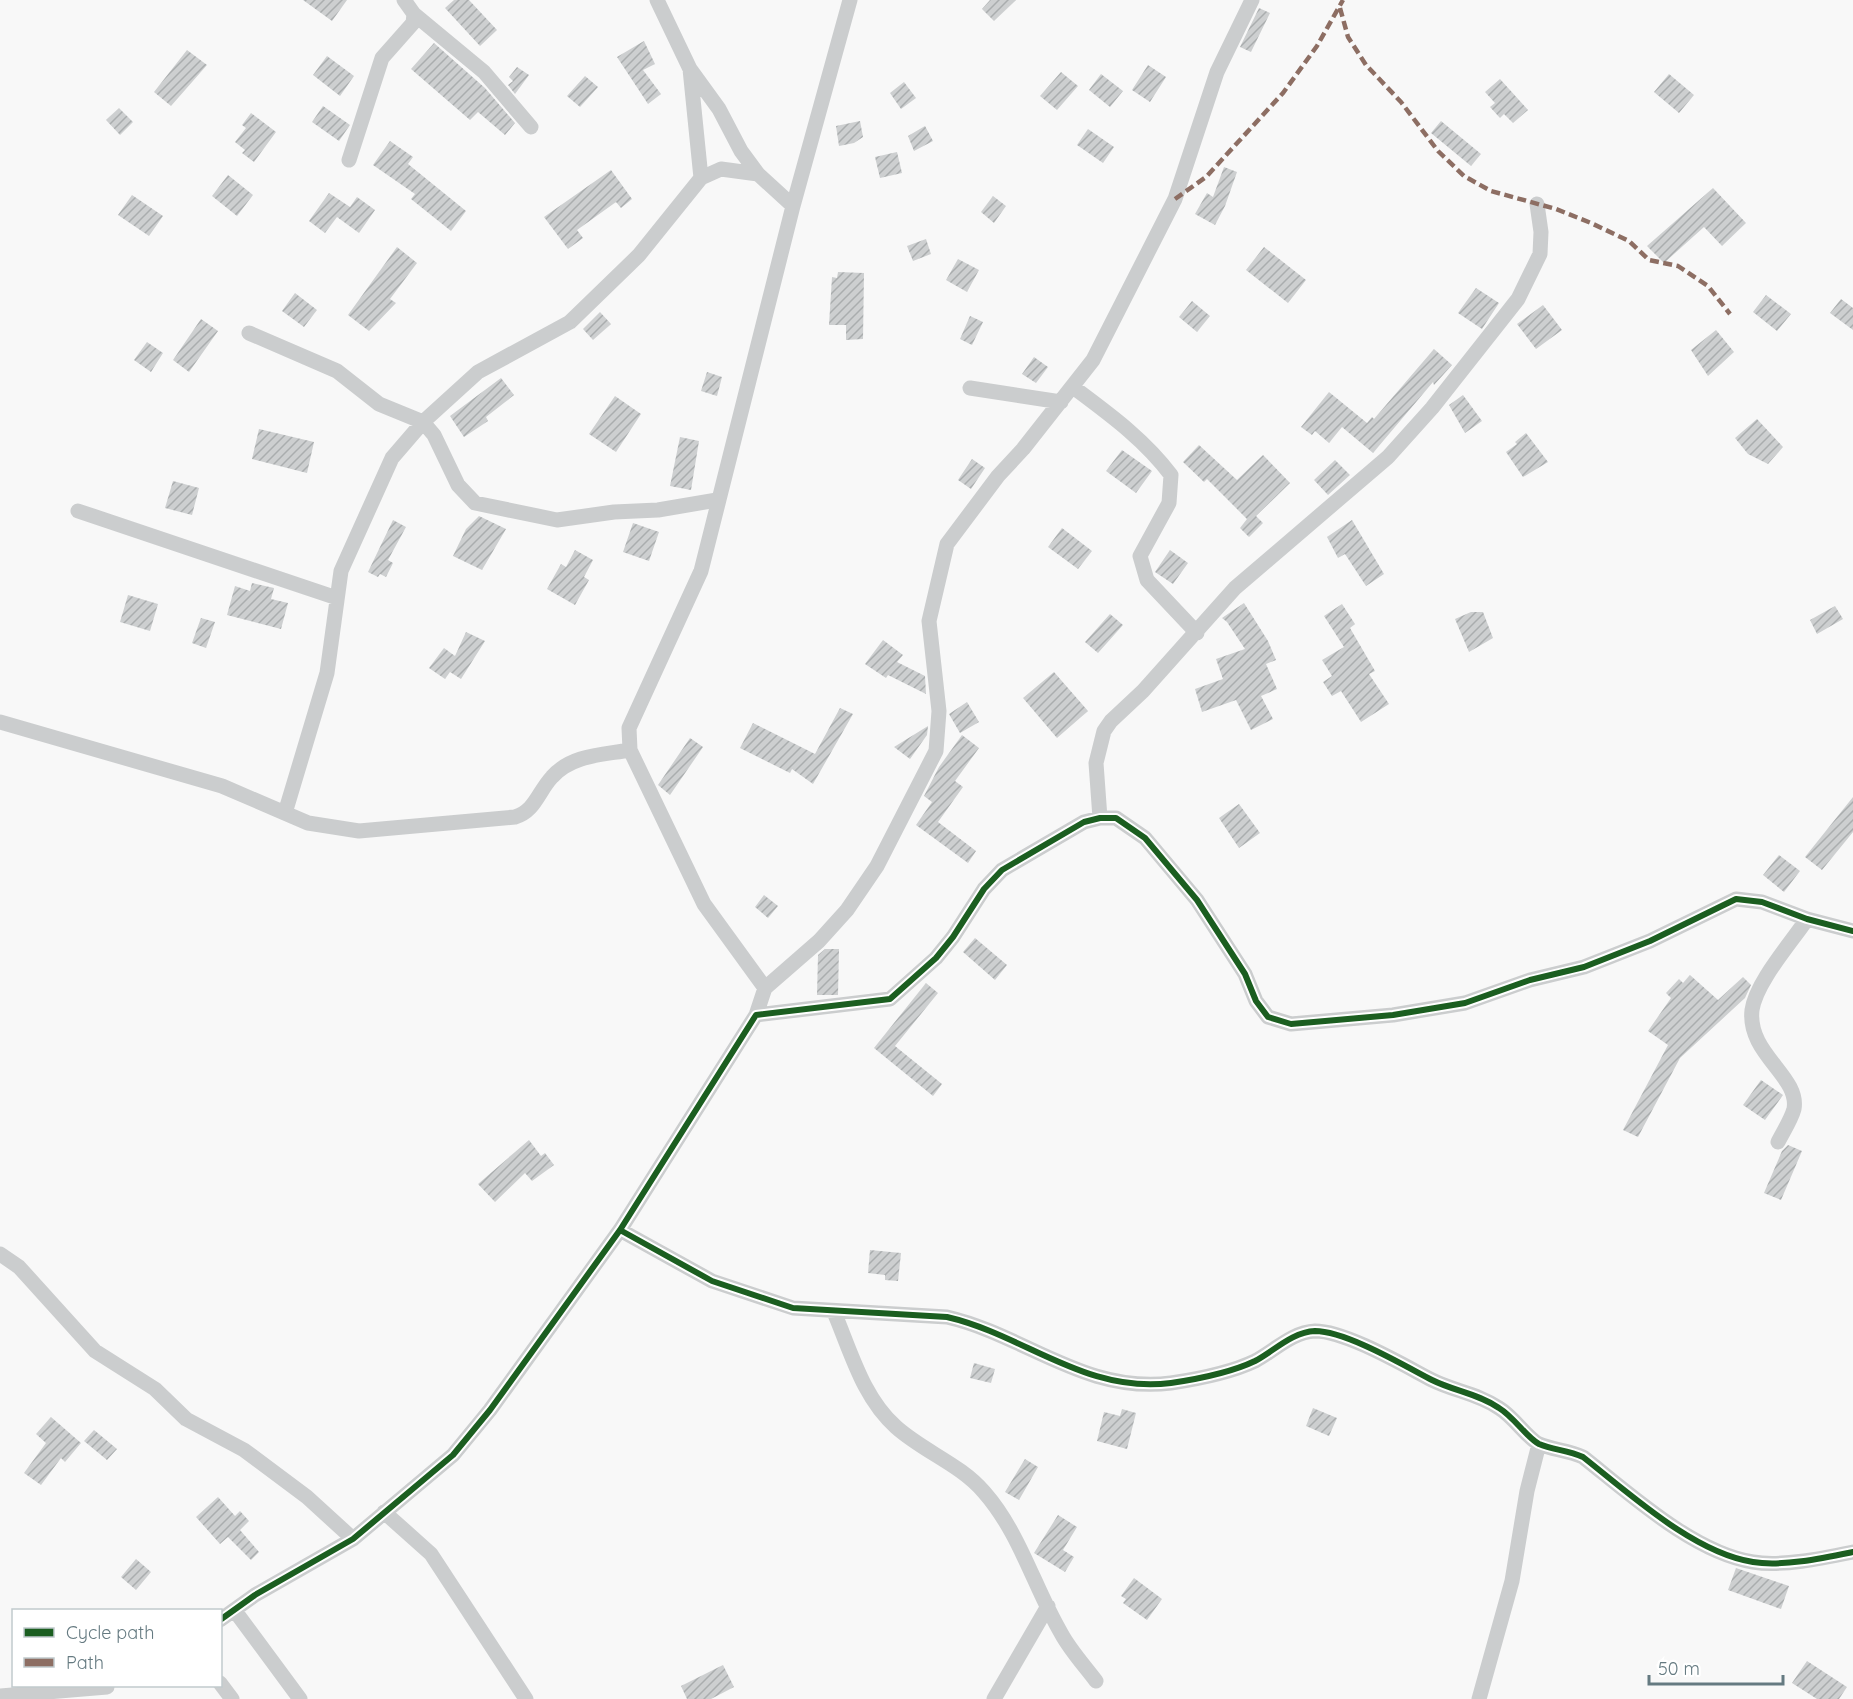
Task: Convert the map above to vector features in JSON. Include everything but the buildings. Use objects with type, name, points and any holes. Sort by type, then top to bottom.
[{"type":"street","points":[[404,0],[414,14],[484,72],[531,127]]},
{"type":"street","points":[[657,0],[690,69],[719,109],[741,151],[758,174],[793,206]]},
{"type":"street","points":[[765,988],[704,904],[630,750],[629,728],[701,571],[717,500],[793,206],[850,0]]},
{"type":"street","points":[[222,1619],[255,1595],[352,1539],[453,1455],[490,1410],[620,1230],[756,1015],[765,988],[819,941],[847,910],[877,866],[936,751],[939,711],[929,621],[947,544],[998,476],[1061,402],[1093,360],[1175,200],[1217,72],[1252,0]]},
{"type":"street","points":[[350,160],[382,58],[413,23],[414,14]]},
{"type":"street","points":[[690,69],[701,178]]},
{"type":"street","points":[[285,813],[327,673],[341,571],[392,458],[423,422],[478,372],[570,322],[639,255],[701,178],[722,169],[758,174]]},
{"type":"street","points":[[1100,818],[1096,763],[1104,731],[1111,721],[1143,691],[1235,588],[1388,457],[1486,342],[1518,298],[1540,254],[1541,232],[1537,204]]},
{"type":"street","points":[[249,333],[337,372],[379,404],[423,422],[434,435],[458,485],[475,503],[557,520],[614,512],[658,510],[717,500]]},
{"type":"street","points":[[1072,387],[1152,449],[1171,475],[1169,503],[1140,556],[1147,580],[1197,633]]},
{"type":"street","points":[[970,388],[1061,402]]},
{"type":"street","points":[[78,511],[337,598]]},
{"type":"street","points":[[0,722],[222,786],[308,823],[359,831],[527,814],[552,776],[576,760],[630,750]]},
{"type":"street","points":[[756,1015],[890,999],[936,958],[953,937],[984,889],[1002,870],[1041,850],[1084,822],[1100,818],[1116,818],[1145,838],[1214,925],[1245,974],[1256,1002],[1268,1017],[1291,1024],[1393,1015],[1465,1003],[1530,980],[1584,967],[1650,942],[1736,899],[1762,902],[1807,919],[1853,931]]},
{"type":"street","points":[[1779,1142],[1794,1108],[1793,1093],[1757,1043],[1752,1028],[1752,1009],[1758,993],[1807,919]]},
{"type":"street","points":[[620,1230],[712,1281],[793,1308],[947,1317],[1004,1336],[1057,1364],[1131,1383],[1170,1383],[1219,1373],[1254,1361],[1300,1334],[1316,1331],[1346,1339],[1408,1366],[1433,1381],[1496,1406],[1514,1418],[1539,1444],[1568,1450],[1582,1457],[1703,1546],[1727,1556],[1755,1563],[1820,1559],[1853,1552]]},
{"type":"street","points":[[0,1254],[19,1267],[95,1352],[155,1389],[186,1419],[244,1450],[307,1497],[352,1539]]},
{"type":"street","points":[[834,1312],[862,1380],[879,1410],[898,1429],[962,1472],[984,1492],[1034,1573],[1061,1634],[1096,1681]]},
{"type":"street","points":[[1479,1699],[1512,1581],[1527,1491],[1539,1444]]},
{"type":"street","points":[[384,1512],[431,1554],[526,1699]]},
{"type":"street","points":[[994,1699],[1048,1606]]},
{"type":"street","points":[[235,1611],[300,1699]]},
{"type":"street","points":[[222,1686],[232,1699]]},
{"type":"street","points":[[0,1696],[105,1691]]},
{"type":"marked path","points":[[1175,199],[1206,177],[1283,93],[1317,46],[1343,0]]},
{"type":"marked path","points":[[1340,8],[1348,37],[1366,65],[1401,102],[1438,151],[1464,176],[1491,191],[1556,209],[1591,223],[1629,241],[1649,260],[1678,266],[1708,286],[1730,314]]},
{"type":"cycle path","points":[[222,1619],[255,1595],[353,1539],[453,1455],[490,1410],[620,1230],[756,1015],[890,999],[936,958],[953,937],[984,889],[1002,870],[1084,822],[1100,818],[1116,818],[1145,838],[1197,900],[1245,974],[1256,1001],[1268,1017],[1291,1024],[1393,1015],[1465,1003],[1530,980],[1584,967],[1650,941],[1736,899],[1762,902],[1807,919],[1853,931]]},
{"type":"cycle path","points":[[620,1230],[712,1281],[793,1308],[947,1317],[975,1325],[1083,1372],[1111,1380],[1140,1384],[1171,1383],[1203,1377],[1255,1361],[1307,1332],[1328,1333],[1359,1343],[1432,1380],[1491,1403],[1505,1412],[1534,1441],[1583,1457],[1664,1520],[1708,1547],[1731,1556],[1764,1563],[1803,1561],[1853,1552]]}]
